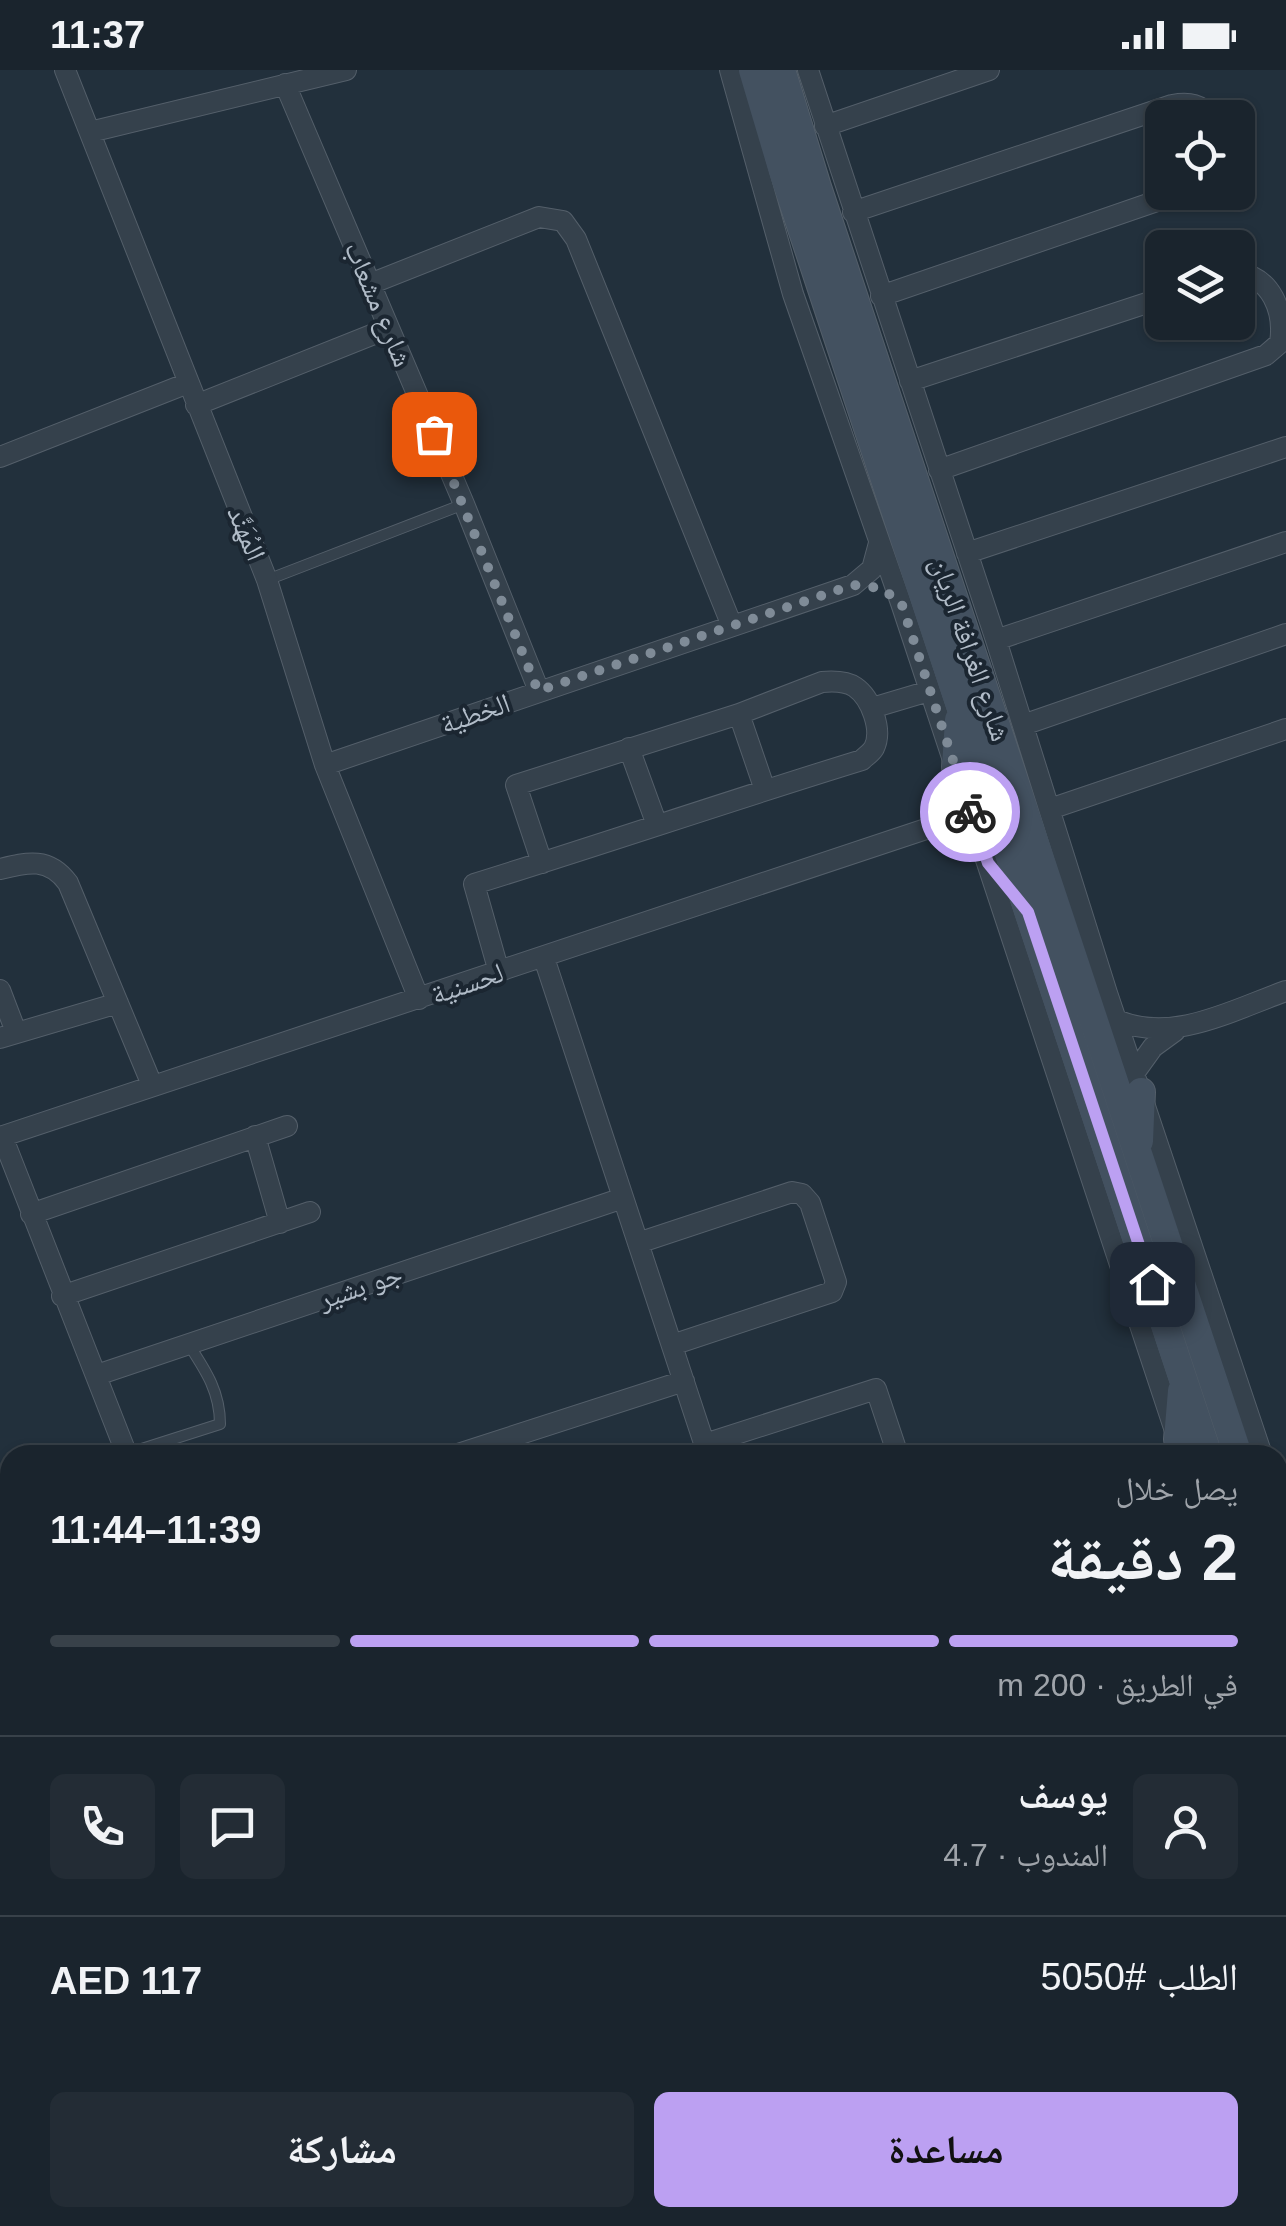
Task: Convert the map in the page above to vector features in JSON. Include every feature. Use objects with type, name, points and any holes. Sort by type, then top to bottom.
[{"type":"main road","name":"شارع الغرافة الريان","points":[[741,70],[756,82],[1205,1445]]},
{"type":"main road","name":"شارع الغرافة الريان","points":[[781,70],[1235,1445]]},
{"type":"main road","points":[[959,776],[960,703]]},
{"type":"main road","points":[[985,853],[1028,912]]},
{"type":"main road","points":[[1072,961],[1108,993]]},
{"type":"main road","points":[[1138,1082],[1138,1157]]},
{"type":"main road","points":[[1180,1445],[1183,1380]]},
{"type":"street","name":"المُهَنَّد","points":[[65,70],[267,580],[325,765],[419,999]]},
{"type":"street","points":[[90,132],[346,70]]},
{"type":"street","name":"شارع الغرافة الريان","points":[[730,70],[793,294],[901,602],[1179,1445]]},
{"type":"street","name":"شارع الغرافة الريان","points":[[808,70],[1259,1445]]},
{"type":"street","points":[[825,126],[988,70]]},
{"type":"street","name":"شارع مشعاب","points":[[285,84],[464,504],[538,691]]},
{"type":"street","points":[[854,212],[1145,114]]},
{"type":"street","points":[[882,296],[1145,205]]},
{"type":"street","points":[[370,284],[539,218],[563,221],[576,239],[732,626]]},
{"type":"street","points":[[939,470],[1266,355],[1280,342],[1282,329],[1268,286],[1255,276]]},
{"type":"street","points":[[910,381],[1145,304]]},
{"type":"street","points":[[196,405],[390,328]]},
{"type":"street","points":[[0,458],[188,382]]},
{"type":"street","points":[[966,554],[1286,447]]},
{"type":"street","points":[[853,585],[872,569],[880,542]]},
{"type":"street","points":[[996,640],[1286,542]]},
{"type":"street","points":[[853,585],[880,588],[901,602]]},
{"type":"street","name":"الخطية","points":[[325,765],[853,585]]},
{"type":"street","points":[[1023,725],[1286,634]]},
{"type":"street","points":[[499,972],[472,886],[862,760],[874,748],[872,708],[856,688],[836,681],[822,682],[740,714],[516,785],[542,863]]},
{"type":"street","points":[[872,708],[929,690]]},
{"type":"street","points":[[740,714],[765,790]]},
{"type":"street","points":[[1050,810],[1286,730]]},
{"type":"street","points":[[629,748],[657,825]]},
{"type":"street","points":[[932,827],[953,810],[959,776]]},
{"type":"street","points":[[932,827],[961,829],[985,853]]},
{"type":"street","name":"لحسنية","points":[[1,1136],[932,827]]},
{"type":"street","points":[[0,870],[37,862],[59,871],[75,896],[152,1085]]},
{"type":"street","points":[[544,958],[703,1445]]},
{"type":"street","points":[[0,990],[8,1035],[118,1003]]},
{"type":"street","points":[[1138,1082],[1152,1047],[1178,1029],[1286,991]]},
{"type":"street","points":[[1119,1022],[1148,1030],[1178,1029]]},
{"type":"street","points":[[31,1214],[286,1126]]},
{"type":"street","points":[[1,1136],[123,1445]]},
{"type":"street","points":[[256,1136],[280,1222]]},
{"type":"street","points":[[638,1243],[792,1192],[802,1194],[810,1203],[836,1282],[832,1292],[672,1345]]},
{"type":"street","name":"جو بشير","points":[[96,1375],[623,1198]]},
{"type":"street","points":[[62,1296],[310,1212]]},
{"type":"street","points":[[487,1445],[684,1381]]},
{"type":"street","points":[[722,1445],[876,1389],[895,1445]]},
{"type":"lane","points":[[267,580],[464,504]]},
{"type":"lane","points":[[154,1445],[220,1424],[220,1406],[212,1380],[189,1344]]},
{"type":"way so far","points":[[434,434],[538,691],[853,585],[880,588],[901,602],[970,812]]},
{"type":"route","points":[[970,812],[988,863],[1028,912],[1152,1284]]}]
